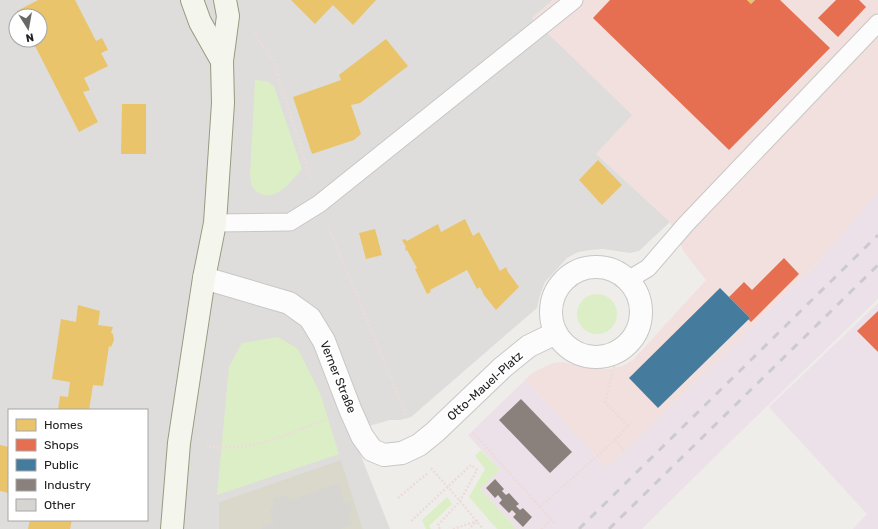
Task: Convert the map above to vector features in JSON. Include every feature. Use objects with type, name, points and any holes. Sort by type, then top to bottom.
[{"type":"main road","points":[[192,0],[200,22],[222,61]]},
{"type":"main road","points":[[172,529],[179,443],[204,278],[215,223],[223,103],[222,61],[228,16],[225,0]]},
{"type":"street","points":[[589,267],[603,267],[617,272],[628,280],[636,291],[640,304],[640,318],[636,331],[628,343],[618,351],[604,356],[590,356],[576,352],[565,344],[556,333],[551,320],[551,305],[555,292],[563,280],[575,271],[589,267]]},
{"type":"street","name":"Verner Straße","points":[[204,278],[289,303],[310,318],[324,340],[353,416],[362,436],[372,450],[384,455],[402,453],[419,445]]},
{"type":"street","name":"Otto-Mauel-Platz","points":[[419,445],[435,432],[503,367],[529,346],[556,333]]},
{"type":"lane","points":[[215,223],[290,222],[319,204],[574,0]]},
{"type":"lane","points":[[628,280],[648,268],[686,224],[878,23]]},
{"type":"path","points":[[252,30],[273,60],[319,204],[419,445],[432,470],[483,529]]},
{"type":"path","points":[[618,351],[606,402],[628,426]]},
{"type":"path","points":[[612,415],[615,412]]},
{"type":"path","points":[[218,447],[252,445],[327,419]]},
{"type":"path","points":[[540,507],[632,423]]},
{"type":"path","points":[[474,433],[554,523]]},
{"type":"path","points":[[615,440],[626,452]]},
{"type":"path","points":[[411,521],[471,465],[477,470],[460,501],[438,525],[440,529]]},
{"type":"path","points":[[541,529],[551,520]]},
{"type":"path","points":[[453,529],[477,521]]},
{"type":"path","points":[[469,529],[477,521]]},
{"type":"shaded area","points":[[0,0],[553,0],[532,18],[633,115],[597,154],[670,222],[639,251],[630,253],[603,249],[590,250],[578,252],[567,258],[545,282],[537,308],[411,417],[400,420],[390,420],[351,431],[390,529],[363,529],[341,461],[219,502],[219,529],[0,529]]},
{"type":"shaded area","points":[[553,0],[878,0],[878,193],[818,262],[607,468],[525,380],[531,374],[553,363],[563,362],[597,369],[609,369],[622,366],[632,361],[706,280],[684,252],[670,222],[596,154],[632,115],[532,18]]},
{"type":"shaded area","points":[[878,193],[878,299],[642,529],[515,529],[514,526],[480,489],[500,470],[468,435],[525,380],[607,468],[818,262]]},
{"type":"shaded area","points":[[878,303],[878,529],[853,529],[867,514],[769,407]]},
{"type":"shaded area","points":[[341,460],[363,529],[219,529],[219,502]]},
{"type":"green space","points":[[255,80],[269,82],[275,89],[302,169],[283,189],[272,195],[266,195],[256,191],[252,187],[250,176]]},
{"type":"green space","points":[[593,294],[601,294],[608,297],[614,303],[617,314],[614,325],[608,331],[601,334],[593,334],[586,331],[580,325],[577,318],[577,310],[580,303],[586,297]]},
{"type":"green space","points":[[278,337],[298,349],[320,393],[339,454],[217,495],[229,367],[242,343]]},
{"type":"green space","points":[[481,450],[500,470],[480,489],[514,526],[515,529],[497,529],[469,497],[485,469],[475,456]]},
{"type":"green space","points":[[447,497],[452,504],[429,526],[431,529],[426,529],[422,520]]},
{"type":"building: Homes","points":[[38,0],[75,0],[96,41],[102,38],[108,50],[101,53],[108,66],[84,78],[90,90],[83,92],[98,122],[79,132],[36,48],[48,48],[48,8],[23,8]]},
{"type":"building: Homes","points":[[291,0],[376,0],[353,25],[333,5],[315,24]]},
{"type":"building: Homes","points":[[747,0],[755,0],[751,4]]},
{"type":"building: Homes","points":[[386,39],[408,66],[360,103],[351,105],[361,134],[354,140],[312,154],[293,97],[341,80],[339,75]]},
{"type":"building: Homes","points":[[122,104],[146,104],[146,154],[121,154]]},
{"type":"building: Homes","points":[[598,160],[622,185],[602,205],[579,180]]},
{"type":"building: Homes","points":[[465,219],[473,236],[479,232],[500,271],[506,267],[519,287],[496,310],[484,295],[480,287],[477,289],[467,270],[430,290],[431,292],[427,294],[415,269],[417,268],[407,250],[406,251],[406,247],[402,240],[405,239],[407,241],[438,224],[441,232]]},
{"type":"building: Homes","points":[[375,229],[382,255],[366,259],[359,233]]},
{"type":"building: Homes","points":[[78,305],[100,311],[98,325],[113,327],[111,333],[113,334],[114,340],[111,347],[109,346],[103,386],[93,385],[89,409],[58,409],[60,396],[68,397],[70,382],[52,379],[61,319],[76,322]]},
{"type":"building: Homes","points":[[0,445],[8,447],[8,493],[0,491]]},
{"type":"building: Homes","points":[[30,521],[72,521],[70,529],[28,529]]},
{"type":"building: Shops","points":[[610,0],[747,0],[751,4],[755,0],[780,0],[830,48],[729,150],[593,18]]},
{"type":"building: Shops","points":[[836,0],[859,0],[866,7],[838,37],[818,18]]},
{"type":"building: Shops","points":[[784,258],[799,274],[751,322],[748,319],[750,318],[729,297],[744,282],[752,290]]},
{"type":"building: Shops","points":[[878,311],[878,352],[857,331]]},
{"type":"building: Public","points":[[720,288],[750,318],[658,408],[629,378]]},
{"type":"building: Industry","points":[[521,399],[572,452],[550,473],[499,420]]},
{"type":"building: Industry","points":[[495,479],[504,489],[502,491],[506,495],[509,493],[519,504],[516,506],[520,510],[523,508],[532,517],[523,527],[513,517],[516,514],[512,510],[509,513],[499,503],[502,500],[498,495],[495,498],[486,488]]},
{"type":"building: Other","points":[[338,483],[345,504],[350,502],[353,510],[348,511],[353,525],[341,529],[261,529],[261,527],[274,522],[269,508],[275,505],[273,500],[286,495],[289,501]]},
{"type":"railway","points":[[579,529],[878,235]]},
{"type":"railway","points":[[609,529],[878,265]]}]
